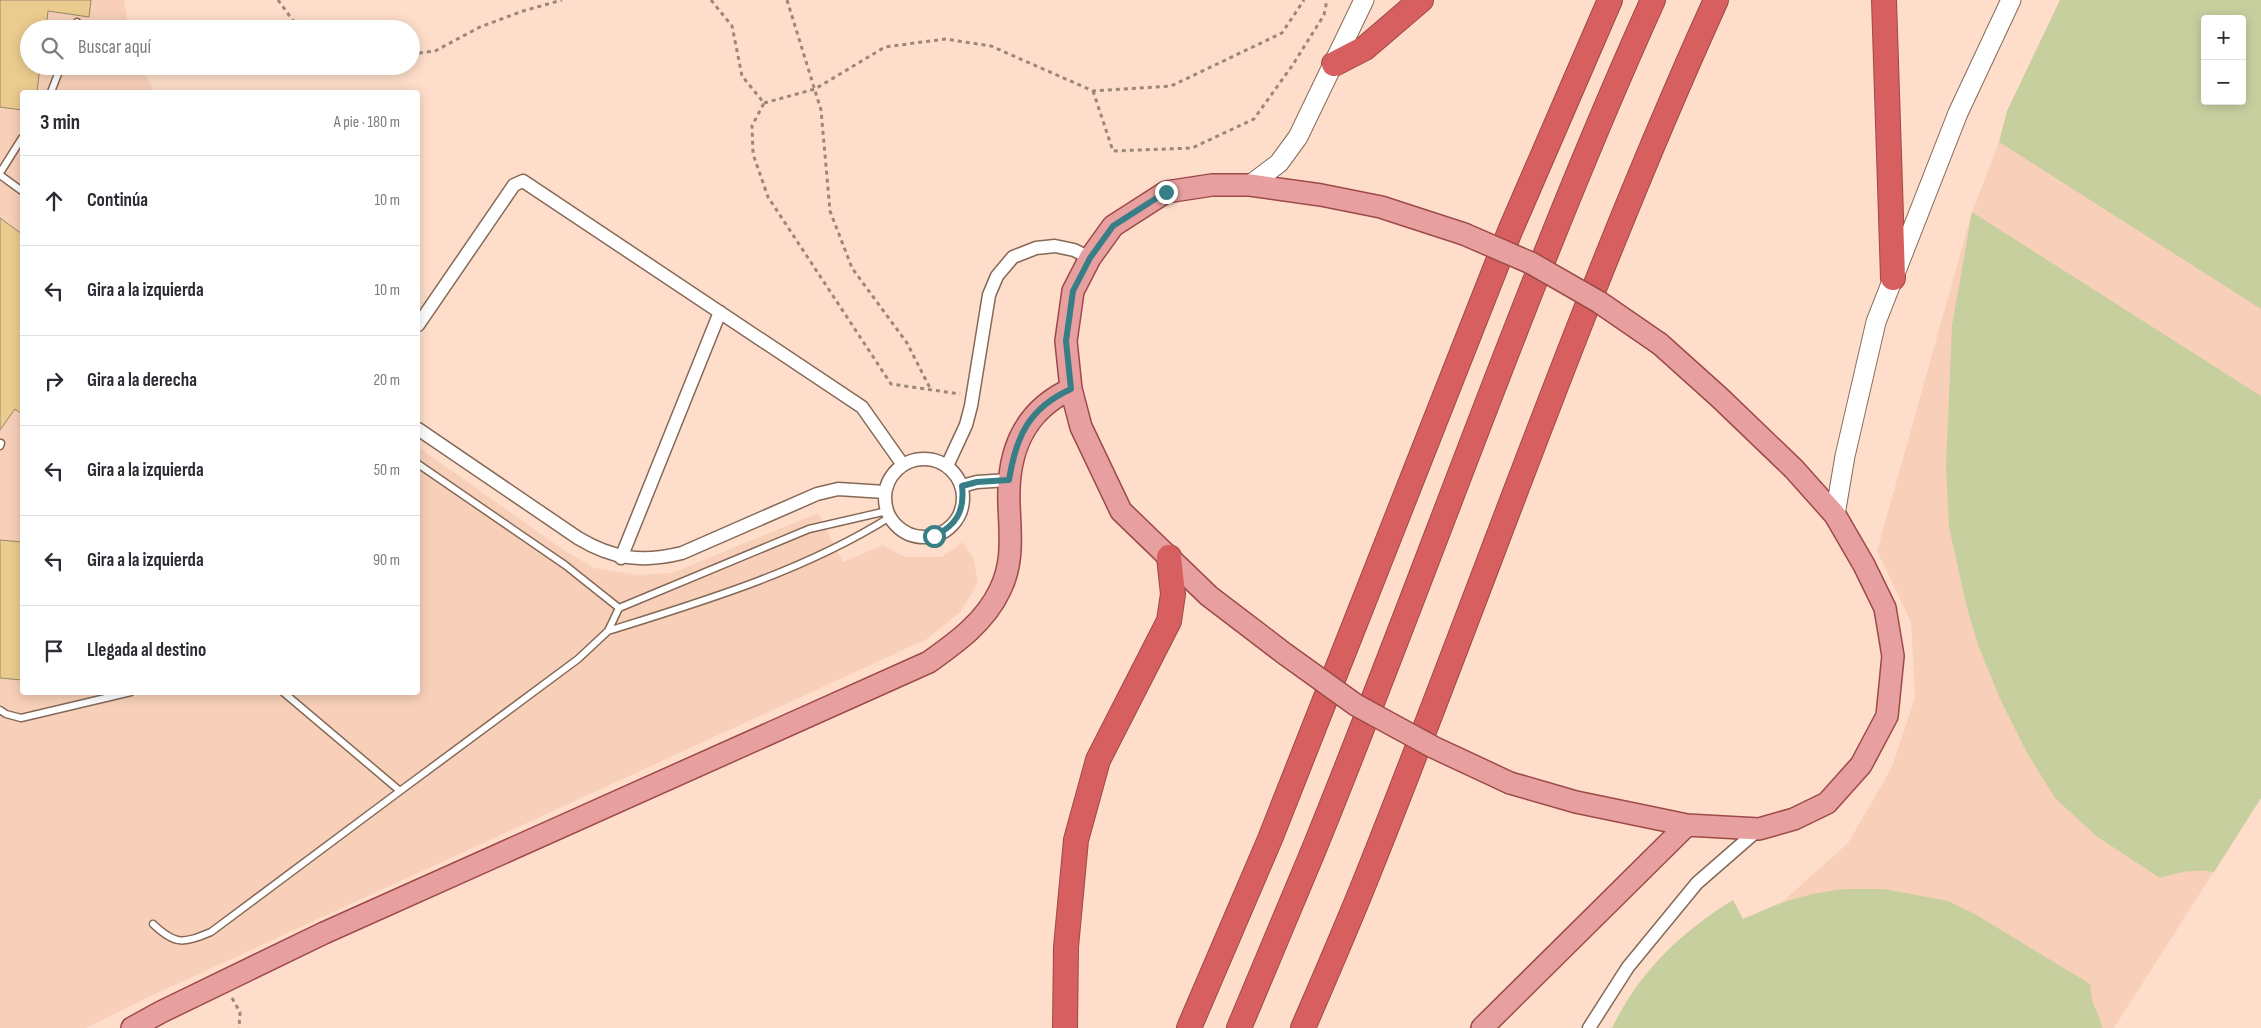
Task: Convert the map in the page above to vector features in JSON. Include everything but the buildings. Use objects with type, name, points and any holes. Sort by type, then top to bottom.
[{"type":"highway","points":[[1334,64],[1365,48],[1422,0]]},
{"type":"highway","points":[[1189,1028],[1270,839],[1510,230],[1610,0]]},
{"type":"highway","points":[[1238,1028],[1312,853],[1548,245],[1653,0]]},
{"type":"highway","points":[[1304,1028],[1370,870],[1600,270],[1675,90],[1716,0]]},
{"type":"highway","points":[[1884,0],[1893,278]]},
{"type":"highway","points":[[1065,1028],[1066,947],[1076,840],[1098,760],[1168,621],[1173,594],[1169,557]]},
{"type":"highway","points":[[1317,1028],[1370,870]]},
{"type":"main road","points":[[1212,185],[1250,185],[1321,195],[1381,207],[1464,234],[1531,263],[1599,302],[1660,344],[1787,462],[1835,515],[1864,566],[1885,608],[1893,656],[1887,716],[1861,765],[1827,803],[1794,819],[1759,829],[1687,825],[1576,802],[1510,783],[1433,748],[1356,705],[1209,596],[1121,511],[1081,427],[1071,389],[1066,341],[1073,291],[1090,258],[1113,226],[1166,192],[1212,185]]},
{"type":"main road","points":[[132,1028],[324,933],[928,662],[962,638],[987,612],[1000,590],[1008,567],[1012,542],[1009,480],[1017,444],[1026,425],[1036,412],[1054,397],[1071,389]]},
{"type":"main road","points":[[1482,1028],[1687,825]]},
{"type":"street","points":[[1250,185],[1279,163],[1298,137],[1364,0]]},
{"type":"street","points":[[1835,515],[1845,456],[1876,322],[1958,113],[2011,0]]},
{"type":"street","points":[[420,322],[514,185],[523,181],[862,407],[903,465]]},
{"type":"street","points":[[947,466],[966,425],[973,396],[989,294],[997,276],[1013,257],[1036,248],[1055,246],[1074,250],[1090,258]]},
{"type":"street","points":[[621,558],[720,312]]},
{"type":"street","points":[[420,430],[578,538],[599,550],[621,558],[666,557],[682,553],[817,494],[838,489],[885,492]]},
{"type":"street","points":[[926,459],[937,461],[947,466],[956,475],[962,486],[964,499],[961,512],[950,527],[934,536],[921,537],[909,534],[898,527],[888,514],[885,492],[894,472],[914,460],[926,459]]},
{"type":"street","points":[[962,486],[977,482],[1009,480]]},
{"type":"street","points":[[1589,1028],[1628,967],[1697,883],[1759,829]]},
{"type":"lane","points":[[52,90],[58,75]]},
{"type":"lane","points":[[20,141],[0,174],[20,189]]},
{"type":"lane","points":[[420,465],[565,566],[619,608]]},
{"type":"lane","points":[[153,924],[163,934],[175,940],[186,942],[211,932],[578,659],[608,631],[619,608],[809,529],[888,514]]},
{"type":"lane","points":[[608,631],[738,589],[859,537],[888,514]]},
{"type":"lane","points":[[0,710],[6,714],[21,718],[118,695]]},
{"type":"lane","points":[[287,695],[400,791]]},
{"type":"path","points":[[278,0],[292,20]]},
{"type":"path","points":[[420,52],[435,50],[480,27],[522,11],[562,0]]},
{"type":"path","points":[[711,0],[732,26],[742,76],[764,103]]},
{"type":"path","points":[[786,0],[821,110],[830,211],[852,268],[907,343],[931,390]]},
{"type":"path","points":[[973,396],[891,384],[768,197],[754,154],[752,126],[764,103],[815,89],[885,47],[945,39],[991,46],[1093,92],[1171,86],[1282,33],[1304,0]]},
{"type":"path","points":[[1093,92],[1113,151],[1192,148],[1254,119],[1292,66],[1324,15],[1327,0]]},
{"type":"path","points":[[224,982],[240,1012],[239,1028]]},
{"type":"shaded area","points":[[0,0],[124,0],[127,20],[20,20],[20,75],[146,75],[153,90],[20,90],[20,695],[420,695],[420,448],[565,551],[594,568],[638,575],[672,573],[818,513],[843,562],[883,545],[905,557],[942,557],[963,542],[974,560],[978,583],[960,612],[927,639],[151,996],[86,1028],[0,1028]]},
{"type":"shaded area","points":[[2060,0],[2261,0],[2261,798],[2114,1028],[1646,1028],[1743,919],[1782,902],[1848,843],[1892,767],[1915,698],[1911,622],[1877,551],[1972,212],[1999,142],[2007,111]]},
{"type":"green space","points":[[2060,0],[2261,0],[2261,309],[1999,142],[2007,111]]},
{"type":"green space","points":[[1972,212],[2261,396],[2261,798],[2214,872],[2187,872],[2160,878],[2096,836],[2055,798],[2027,753],[2000,699],[1978,645],[1966,604],[1949,527],[1946,465],[1952,325]]},
{"type":"green space","points":[[1846,889],[1884,889],[1948,901],[1975,914],[2090,984],[2092,1000],[2103,1028],[1612,1028],[1635,989],[1663,955],[1696,926],[1733,900],[1743,919],[1793,899]]},
{"type":"route","points":[[934,536],[946,531],[961,512],[964,499],[962,486],[994,479],[1009,480],[1017,444],[1026,425],[1036,412],[1054,397],[1071,389],[1066,341],[1073,291],[1090,258],[1113,226],[1166,192]]}]
